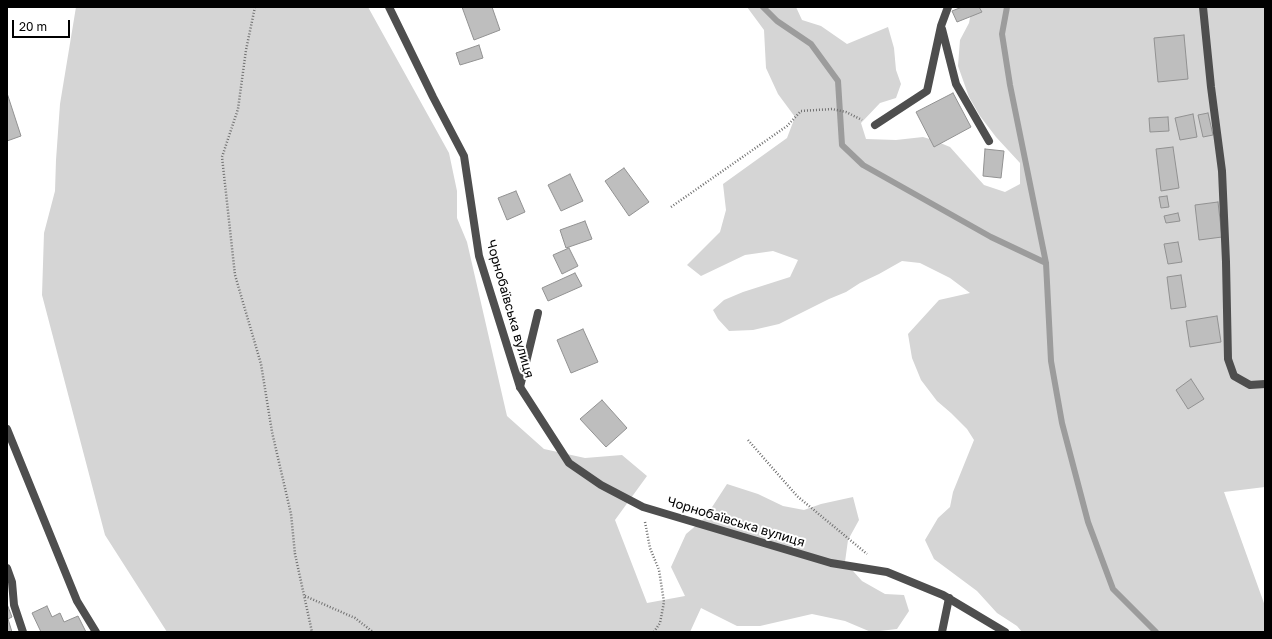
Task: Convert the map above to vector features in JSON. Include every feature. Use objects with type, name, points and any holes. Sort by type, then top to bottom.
[{"type":"street","name":"Чорнобаївська вулиця","points":[[389,7],[464,156],[479,256],[520,387],[569,464],[600,486],[643,507],[831,563],[887,572],[949,598],[1005,632]]},
{"type":"street","points":[[875,125],[927,91],[941,26],[948,7]]},
{"type":"street","points":[[1203,7],[1211,88],[1222,171],[1228,359],[1234,376],[1250,384],[1265,384]]},
{"type":"street","points":[[941,26],[956,84],[989,141]]},
{"type":"street","points":[[520,387],[538,313]]},
{"type":"street","points":[[7,429],[77,601],[96,632]]},
{"type":"street","points":[[7,568],[12,582],[14,605],[23,632]]},
{"type":"street","points":[[942,632],[949,598]]},
{"type":"path","points":[[255,7],[246,50],[238,109],[222,157],[235,275],[261,364],[272,432],[291,514],[295,554],[312,632]]},
{"type":"path","points":[[671,207],[787,126],[801,111],[832,109],[846,112],[875,125]]},
{"type":"path","points":[[748,440],[797,496],[870,556]]},
{"type":"path","points":[[643,507],[650,548],[659,570],[664,602],[660,622],[654,632]]},
{"type":"path","points":[[305,596],[355,618],[373,632]]},
{"type":"shaded area","points":[[76,7],[368,7],[449,153],[457,191],[457,218],[467,242],[507,416],[544,449],[585,458],[622,455],[647,476],[615,520],[647,603],[685,596],[671,567],[686,534],[705,518],[727,484],[758,494],[783,506],[804,510],[821,504],[853,497],[859,520],[848,540],[845,562],[862,581],[885,594],[904,595],[909,611],[897,629],[871,632],[845,621],[812,614],[760,626],[737,626],[701,608],[690,632],[167,632],[105,535],[42,295],[44,233],[55,191],[60,104]]},
{"type":"shaded area","points":[[747,7],[796,7],[802,20],[821,26],[847,44],[888,27],[894,48],[896,70],[901,84],[896,98],[880,103],[861,123],[866,139],[896,140],[923,137],[933,140],[950,147],[984,185],[1005,192],[1020,184],[1020,163],[996,137],[980,116],[969,97],[958,66],[960,40],[969,23],[972,7],[1265,7],[1265,487],[1224,492],[1265,606],[1265,632],[1022,632],[1017,626],[997,613],[977,591],[934,559],[925,540],[938,518],[950,507],[953,492],[974,440],[967,429],[937,401],[921,380],[912,358],[908,334],[939,300],[970,293],[950,278],[920,263],[902,261],[846,292],[779,324],[753,330],[729,331],[718,319],[713,310],[724,300],[743,292],[790,277],[798,260],[773,251],[745,255],[701,276],[687,265],[720,232],[726,210],[723,184],[787,138],[795,117],[778,94],[766,68],[764,30]]},
{"type":"building","points":[[462,7],[492,7],[500,30],[474,40]]},
{"type":"building","points":[[962,7],[979,7],[982,12],[957,22],[952,11]]},
{"type":"building","points":[[1184,35],[1188,79],[1158,82],[1154,38]]},
{"type":"building","points":[[479,45],[483,58],[460,65],[456,53]]},
{"type":"building","points":[[7,93],[21,136],[7,141]]},
{"type":"building","points":[[953,93],[971,127],[934,147],[916,112]]},
{"type":"building","points":[[1208,113],[1213,135],[1203,137],[1198,115]]},
{"type":"building","points":[[1193,114],[1197,137],[1180,140],[1175,118]]},
{"type":"building","points":[[1168,117],[1169,131],[1150,132],[1149,118]]},
{"type":"building","points":[[1173,147],[1179,188],[1161,191],[1156,149]]},
{"type":"building","points":[[985,149],[1004,151],[1001,178],[983,176]]},
{"type":"building","points":[[624,168],[649,202],[629,216],[605,181]]},
{"type":"building","points":[[570,174],[583,201],[561,211],[548,185]]},
{"type":"building","points":[[516,191],[525,212],[507,220],[498,198]]},
{"type":"building","points":[[1167,196],[1169,207],[1161,208],[1159,197]]},
{"type":"building","points":[[1218,202],[1222,237],[1199,240],[1195,205]]},
{"type":"building","points":[[1178,213],[1180,221],[1166,223],[1164,216]]},
{"type":"building","points":[[585,221],[592,239],[566,248],[560,230]]},
{"type":"building","points":[[1178,242],[1182,262],[1168,264],[1164,244]]},
{"type":"building","points":[[569,248],[578,266],[562,274],[553,255]]},
{"type":"building","points":[[575,273],[582,286],[548,301],[542,288]]},
{"type":"building","points":[[1181,275],[1186,307],[1171,309],[1167,277]]},
{"type":"building","points":[[1217,316],[1221,342],[1190,347],[1186,321]]},
{"type":"building","points":[[583,329],[598,362],[571,373],[557,340]]},
{"type":"building","points":[[1191,379],[1204,399],[1188,409],[1176,390]]},
{"type":"building","points":[[602,400],[627,428],[606,447],[580,419]]},
{"type":"building","points":[[7,604],[12,617],[8,619],[12,632],[7,632]]},
{"type":"building","points":[[47,606],[52,617],[60,613],[64,622],[78,616],[86,632],[41,632],[32,613]]},
{"type":"waterway","points":[[763,7],[777,21],[811,44],[838,81],[842,145],[863,165],[991,237],[1046,263]]},
{"type":"waterway","points":[[1007,7],[1002,34],[1010,85],[1046,263],[1051,361],[1062,423],[1088,522],[1113,589],[1156,632]]}]
